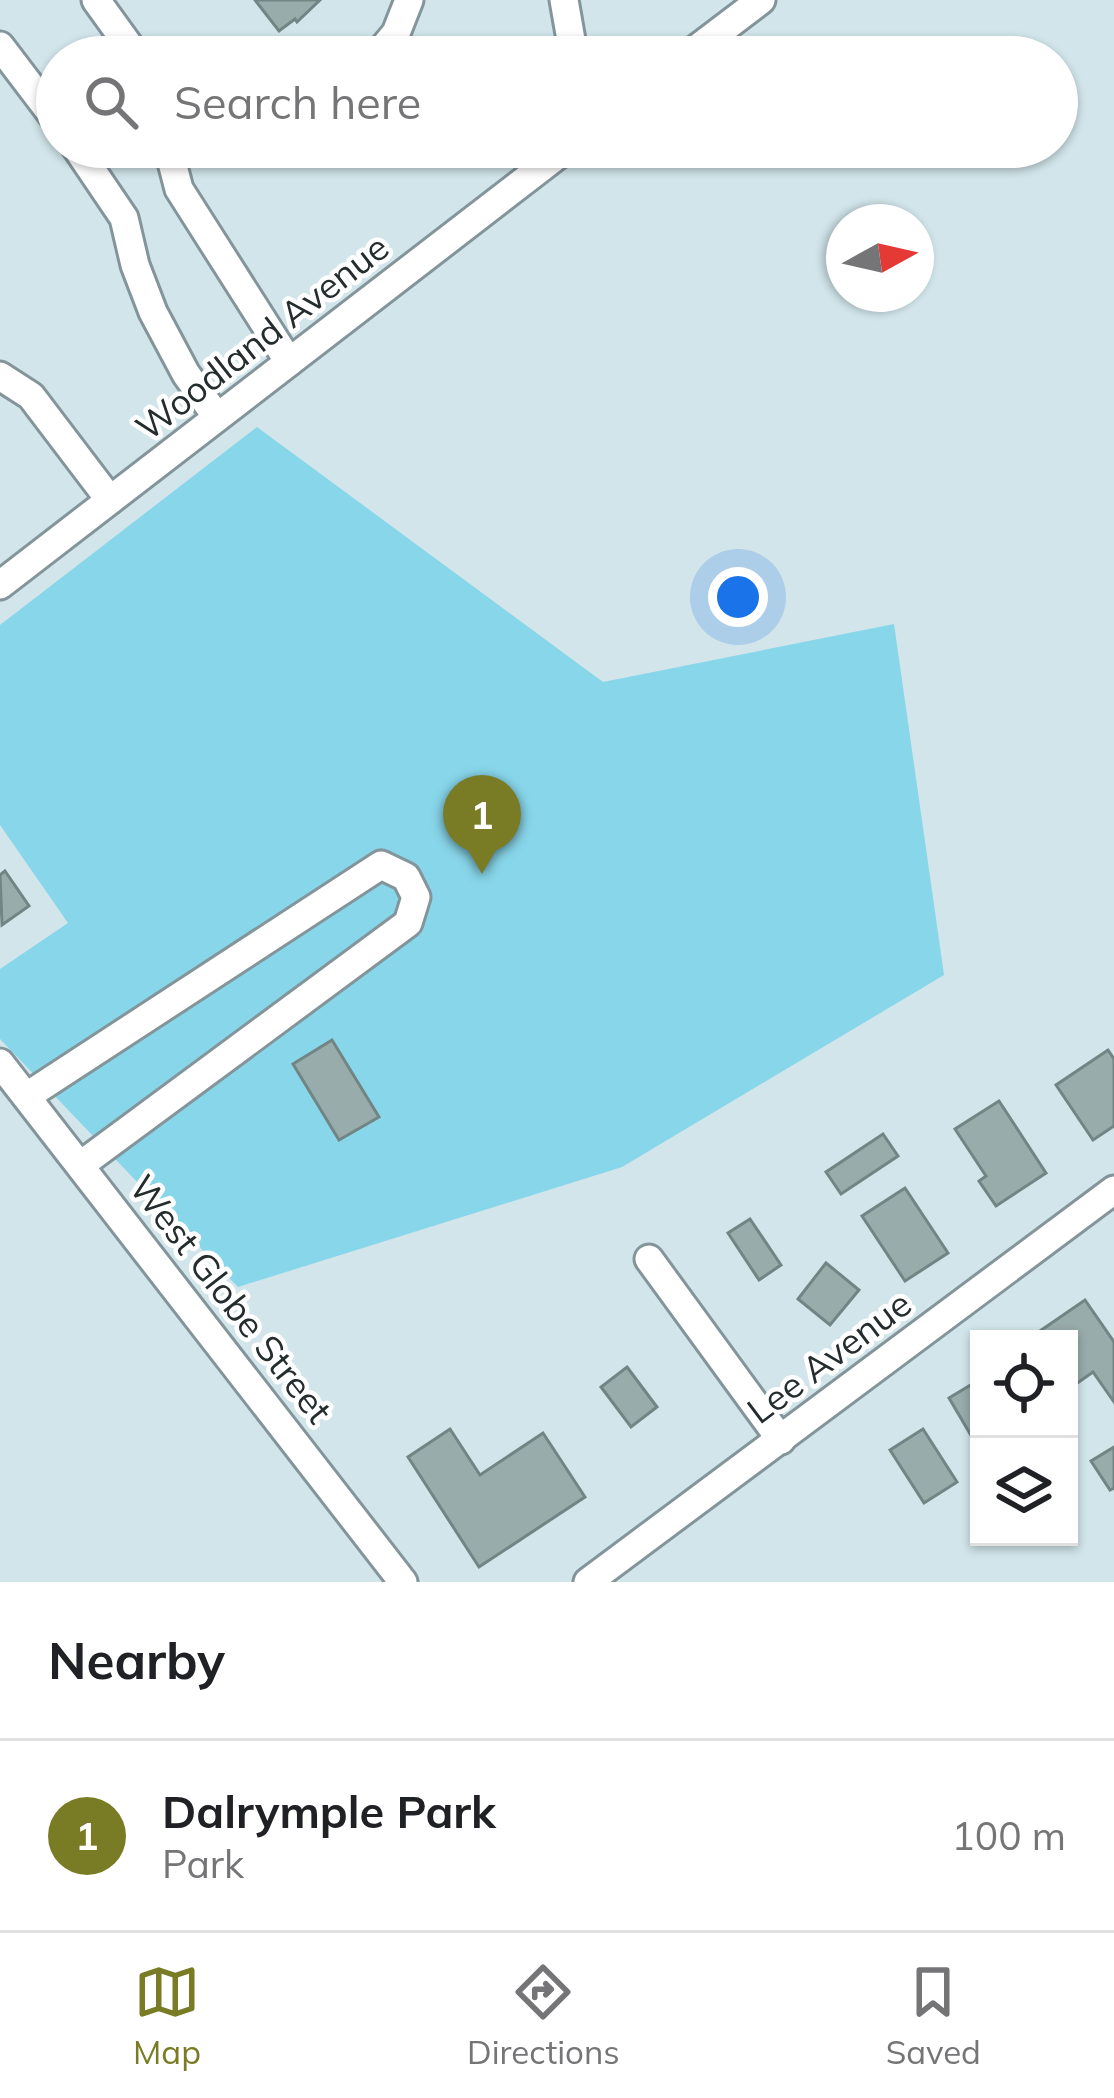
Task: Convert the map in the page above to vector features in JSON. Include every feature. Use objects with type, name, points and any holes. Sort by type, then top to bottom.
[{"type":"street","points":[[96,0],[122,36]]},
{"type":"street","points":[[394,36],[409,0]]},
{"type":"street","points":[[564,0],[570,36]]},
{"type":"street","points":[[713,36],[760,0]]},
{"type":"street","points":[[0,46],[36,94]]},
{"type":"street","points":[[90,168],[124,218],[153,311],[186,374],[218,417]]},
{"type":"street","points":[[173,168],[178,188],[289,362]]},
{"type":"street","name":"Woodland Avenue","points":[[0,585],[541,168]]},
{"type":"street","points":[[0,376],[31,396],[110,500]]},
{"type":"street","points":[[27,1096],[381,865],[406,877],[416,897],[408,923],[82,1164]]},
{"type":"street","name":"West Globe Street","points":[[0,1063],[403,1582]]},
{"type":"street","name":"Lee Avenue","points":[[588,1582],[1114,1190]]},
{"type":"street","points":[[650,1259],[781,1440]]},
{"type":"shaded area","points":[[257,427],[603,682],[894,624],[944,975],[622,1167],[238,1287],[0,1039],[0,969],[68,923],[0,825],[0,625]]},
{"type":"building","points":[[255,0],[320,0],[297,22],[279,31]]},
{"type":"building","points":[[5,871],[29,906],[2,925],[0,875]]},
{"type":"building","points":[[332,1040],[379,1117],[339,1140],[293,1064]]},
{"type":"building","points":[[1108,1050],[1114,1059],[1114,1126],[1093,1140],[1056,1085]]},
{"type":"building","points":[[999,1101],[1046,1173],[996,1206],[979,1181],[986,1176],[955,1129]]},
{"type":"building","points":[[883,1134],[898,1156],[841,1194],[826,1172]]},
{"type":"building","points":[[905,1188],[948,1253],[905,1281],[862,1216]]},
{"type":"building","points":[[750,1219],[781,1265],[759,1280],[728,1233]]},
{"type":"building","points":[[826,1263],[859,1290],[830,1325],[798,1299]]},
{"type":"building","points":[[1085,1300],[1114,1342],[1114,1402],[1093,1372],[1078,1383],[1078,1330],[1041,1330]]},
{"type":"building","points":[[627,1367],[657,1407],[631,1427],[601,1387]]},
{"type":"building","points":[[970,1385],[970,1434],[949,1398]]},
{"type":"building","points":[[450,1429],[480,1475],[543,1433],[585,1497],[479,1567],[408,1457]]},
{"type":"building","points":[[923,1429],[957,1482],[924,1503],[890,1450]]},
{"type":"building","points":[[1114,1447],[1114,1488],[1110,1490],[1091,1461]]},
{"type":"place","name":"Dalrymple Park","points":[[482,874]]}]
